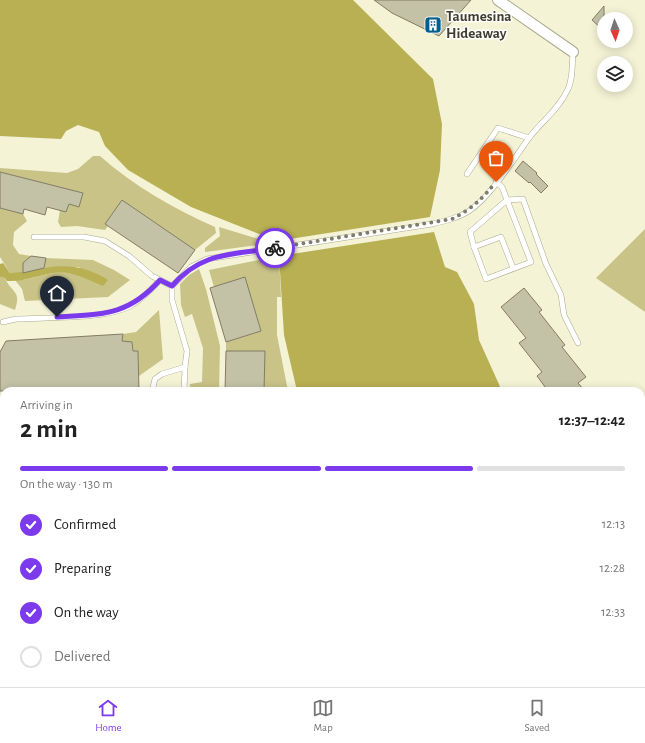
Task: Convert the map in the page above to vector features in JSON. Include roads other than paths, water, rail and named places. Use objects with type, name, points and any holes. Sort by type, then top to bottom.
[{"type":"street","points":[[498,0],[573,52]]},
{"type":"lane","points":[[184,387],[186,351],[172,300],[172,286],[191,267],[207,259],[452,219],[469,211],[481,200],[514,162],[529,138],[561,102],[568,90],[573,52]]},
{"type":"lane","points":[[467,174],[498,128],[529,138]]},
{"type":"lane","points":[[496,182],[502,187],[507,200],[531,262],[486,279],[470,232],[507,200],[523,199],[546,264],[561,295],[564,315],[578,343]]},
{"type":"lane","points":[[34,237],[84,237],[106,241],[160,280],[172,286]]},
{"type":"lane","points":[[474,247],[501,237],[513,268]]},
{"type":"lane","points":[[3,322],[16,319],[99,314],[117,310],[131,305],[147,294],[160,280]]},
{"type":"lane","points":[[153,387],[155,379],[158,377],[185,367]]},
{"type":"place","name":"Taumesina Hideaway","points":[[433,25]]}]
